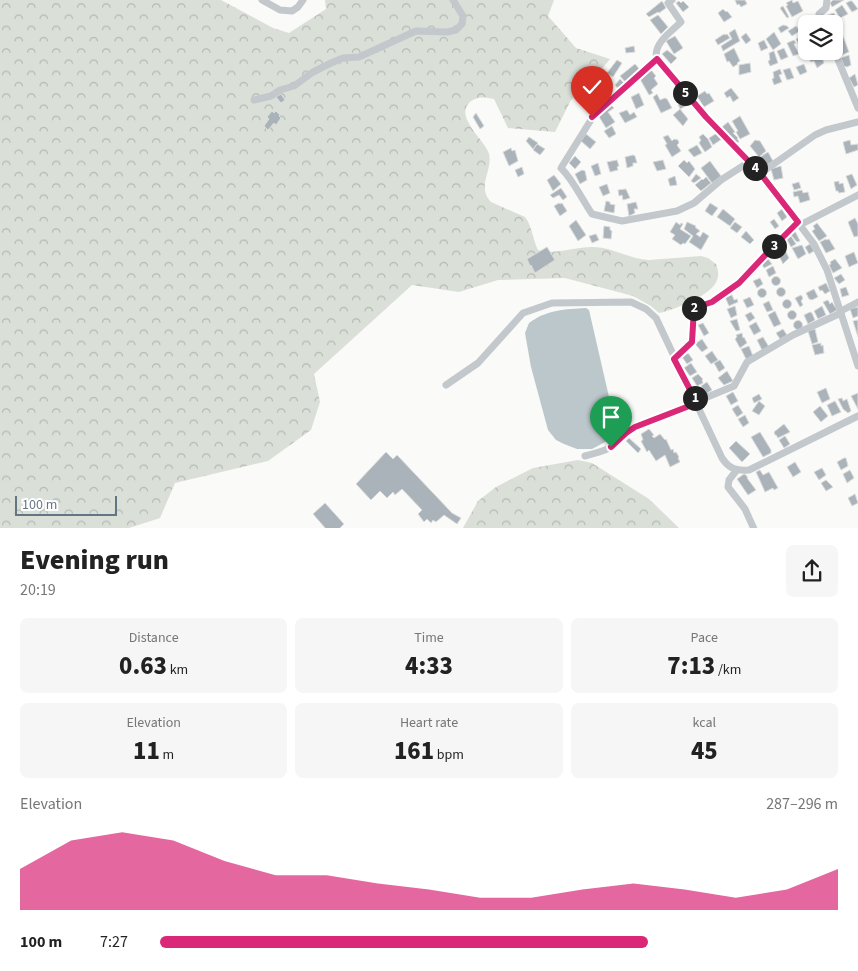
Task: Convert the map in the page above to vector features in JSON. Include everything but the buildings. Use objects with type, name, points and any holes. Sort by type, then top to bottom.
[{"type":"street","points":[[262,0],[280,10],[292,11],[303,0]]},
{"type":"street","points":[[254,100],[271,96],[294,86],[312,72],[331,63],[343,58],[359,57],[416,31],[434,30],[448,32],[456,30],[462,24],[463,16],[453,0]]},
{"type":"street","points":[[672,0],[668,3],[681,22],[659,44],[655,55],[657,59],[706,117],[760,173],[799,224],[823,260],[858,366]]},
{"type":"street","points":[[819,15],[826,8],[827,0]]},
{"type":"street","points":[[657,59],[594,115],[561,168],[573,182],[592,214],[622,221],[677,211],[694,203],[721,180],[749,162]]},
{"type":"street","points":[[838,60],[858,108]]},
{"type":"street","points":[[760,173],[815,135],[826,130],[858,122]]},
{"type":"street","points":[[674,359],[692,342],[694,308],[712,302],[739,283],[770,250],[799,224],[858,195]]},
{"type":"street","points":[[446,385],[478,363],[524,313],[552,303],[631,302],[646,309],[656,318],[722,458],[725,463],[736,471],[749,470],[858,416]]},
{"type":"street","points":[[585,456],[602,452],[611,447],[626,433],[640,425],[697,403],[736,385],[743,368],[748,362],[794,335],[858,302]]},
{"type":"street","points":[[736,471],[729,480],[728,487],[745,509],[754,528]]},
{"type":"green space","points":[[0,0],[221,0],[273,28],[289,33],[326,9],[325,0],[554,0],[548,16],[576,48],[610,59],[590,83],[571,100],[555,132],[508,128],[494,99],[481,98],[469,103],[466,109],[468,122],[489,154],[490,160],[485,184],[487,196],[491,202],[525,217],[538,250],[551,252],[592,247],[649,260],[701,256],[708,258],[716,264],[717,279],[711,289],[698,298],[659,313],[633,296],[565,278],[498,280],[459,292],[412,285],[314,374],[320,402],[311,430],[268,461],[175,483],[160,518],[129,528],[0,528]]},
{"type":"green space","points":[[578,460],[592,463],[649,499],[679,528],[463,528],[478,501],[496,487],[533,468]]},
{"type":"shaded area","points":[[586,308],[589,310],[609,397],[611,432],[607,441],[592,449],[577,449],[556,440],[548,430],[531,367],[525,333],[529,323],[542,315]]},
{"type":"route","points":[[592,117],[657,59],[706,117],[760,173],[798,222],[739,283],[712,302],[694,308],[692,342],[674,359],[697,403],[635,427],[611,447]]}]
